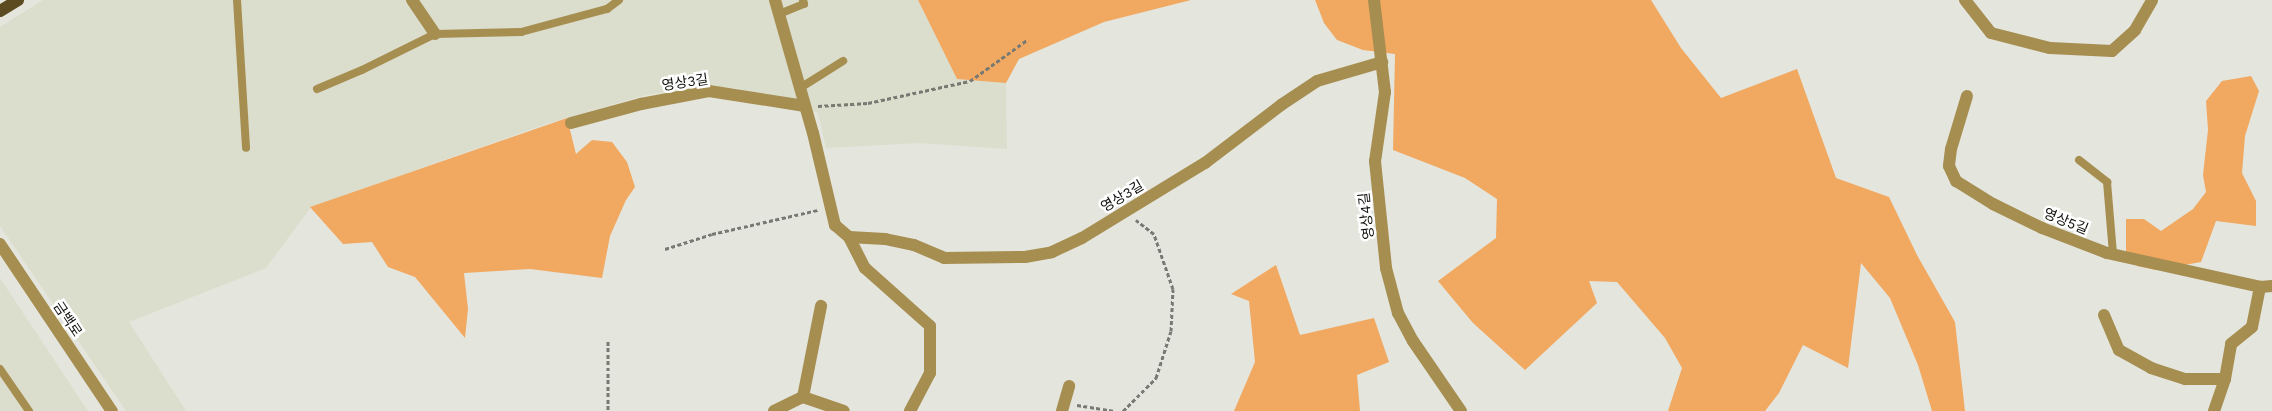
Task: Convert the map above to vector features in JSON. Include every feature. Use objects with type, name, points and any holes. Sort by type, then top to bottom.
[{"type":"main road","points":[[0,11],[18,0]]},
{"type":"street","points":[[412,0],[436,34]]},
{"type":"street","points":[[775,0],[805,106],[835,225],[849,237],[865,268],[930,326],[930,373],[910,411]]},
{"type":"street","name":"영상4길","points":[[1374,0],[1385,92],[1375,161],[1386,268],[1398,314],[1413,341],[1461,411]]},
{"type":"street","points":[[1965,0],[1991,33],[2050,48],[2112,51],[2135,30],[2152,0]]},
{"type":"street","name":"영상3길","points":[[849,237],[885,239],[904,243],[944,258],[1025,257],[1052,252],[1082,238],[1205,163],[1281,105],[1317,81],[1382,62]]},
{"type":"street","name":"영상3길","points":[[571,123],[641,104],[709,91],[805,106]]},
{"type":"street","name":"영상5길","points":[[1967,96],[1951,149],[1949,166],[1956,181],[1993,204],[2042,228],[2113,254],[2266,287],[2252,327],[2231,344],[2225,379],[2214,411]]},
{"type":"street","name":"금백로","points":[[0,244],[112,411]]},
{"type":"street","points":[[803,397],[821,306]]},
{"type":"street","points":[[2104,315],[2119,350],[2151,368],[2185,378],[2225,379]]},
{"type":"street","points":[[1063,406],[1069,386]]},
{"type":"street","points":[[774,411],[803,397],[844,411]]},
{"type":"lane","points":[[236,0],[246,148]]},
{"type":"lane","points":[[317,89],[362,70],[436,34],[521,32],[607,9],[619,0]]},
{"type":"lane","points":[[779,14],[804,4],[803,0]]},
{"type":"lane","points":[[800,88],[843,61]]},
{"type":"lane","points":[[2079,160],[2107,182],[2113,254]]},
{"type":"lane","points":[[0,369],[28,411]]},
{"type":"path","points":[[805,106],[868,102],[970,81],[1027,40]]},
{"type":"path","points":[[665,249],[712,234],[780,217],[831,208]]},
{"type":"path","points":[[1124,411],[1156,378],[1171,331],[1173,290],[1154,234],[1126,212]]},
{"type":"path","points":[[608,341],[608,411]]},
{"type":"path","points":[[1063,406],[1116,411]]},
{"type":"shaded area","points":[[43,0],[918,0],[957,79],[1006,83],[1007,149],[920,143],[826,148],[818,113],[736,88],[696,87],[646,95],[552,122],[311,207],[266,268],[129,322],[186,411],[126,411],[0,226],[0,27]]},
{"type":"shaded area","points":[[918,0],[1191,0],[1104,22],[1019,59],[1006,83],[957,79]]},
{"type":"shaded area","points":[[1315,0],[1651,0],[1681,48],[1721,98],[1797,69],[1836,178],[1889,197],[1917,255],[1955,322],[1965,411],[1932,411],[1918,365],[1890,298],[1861,263],[1848,368],[1803,345],[1779,393],[1765,411],[1668,411],[1682,368],[1665,338],[1617,282],[1589,281],[1597,303],[1525,370],[1473,323],[1438,281],[1496,238],[1497,199],[1465,178],[1393,150],[1395,54],[1363,50],[1337,40],[1324,23]]},
{"type":"shaded area","points":[[2251,76],[2259,91],[2245,136],[2242,173],[2256,201],[2256,226],[2216,221],[2201,262],[2156,270],[2137,266],[2126,251],[2126,219],[2144,219],[2161,231],[2193,209],[2206,192],[2203,175],[2208,130],[2206,101],[2222,81]]},
{"type":"shaded area","points":[[567,118],[576,154],[592,140],[612,142],[627,162],[635,187],[626,200],[610,236],[602,278],[530,269],[464,273],[468,309],[465,338],[415,277],[388,267],[372,242],[343,244],[310,207]]},
{"type":"shaded area","points":[[1276,265],[1300,335],[1374,318],[1389,362],[1357,375],[1360,411],[1234,411],[1255,362],[1249,301],[1231,294]]},
{"type":"shaded area","points":[[0,278],[88,411],[0,411]]}]
